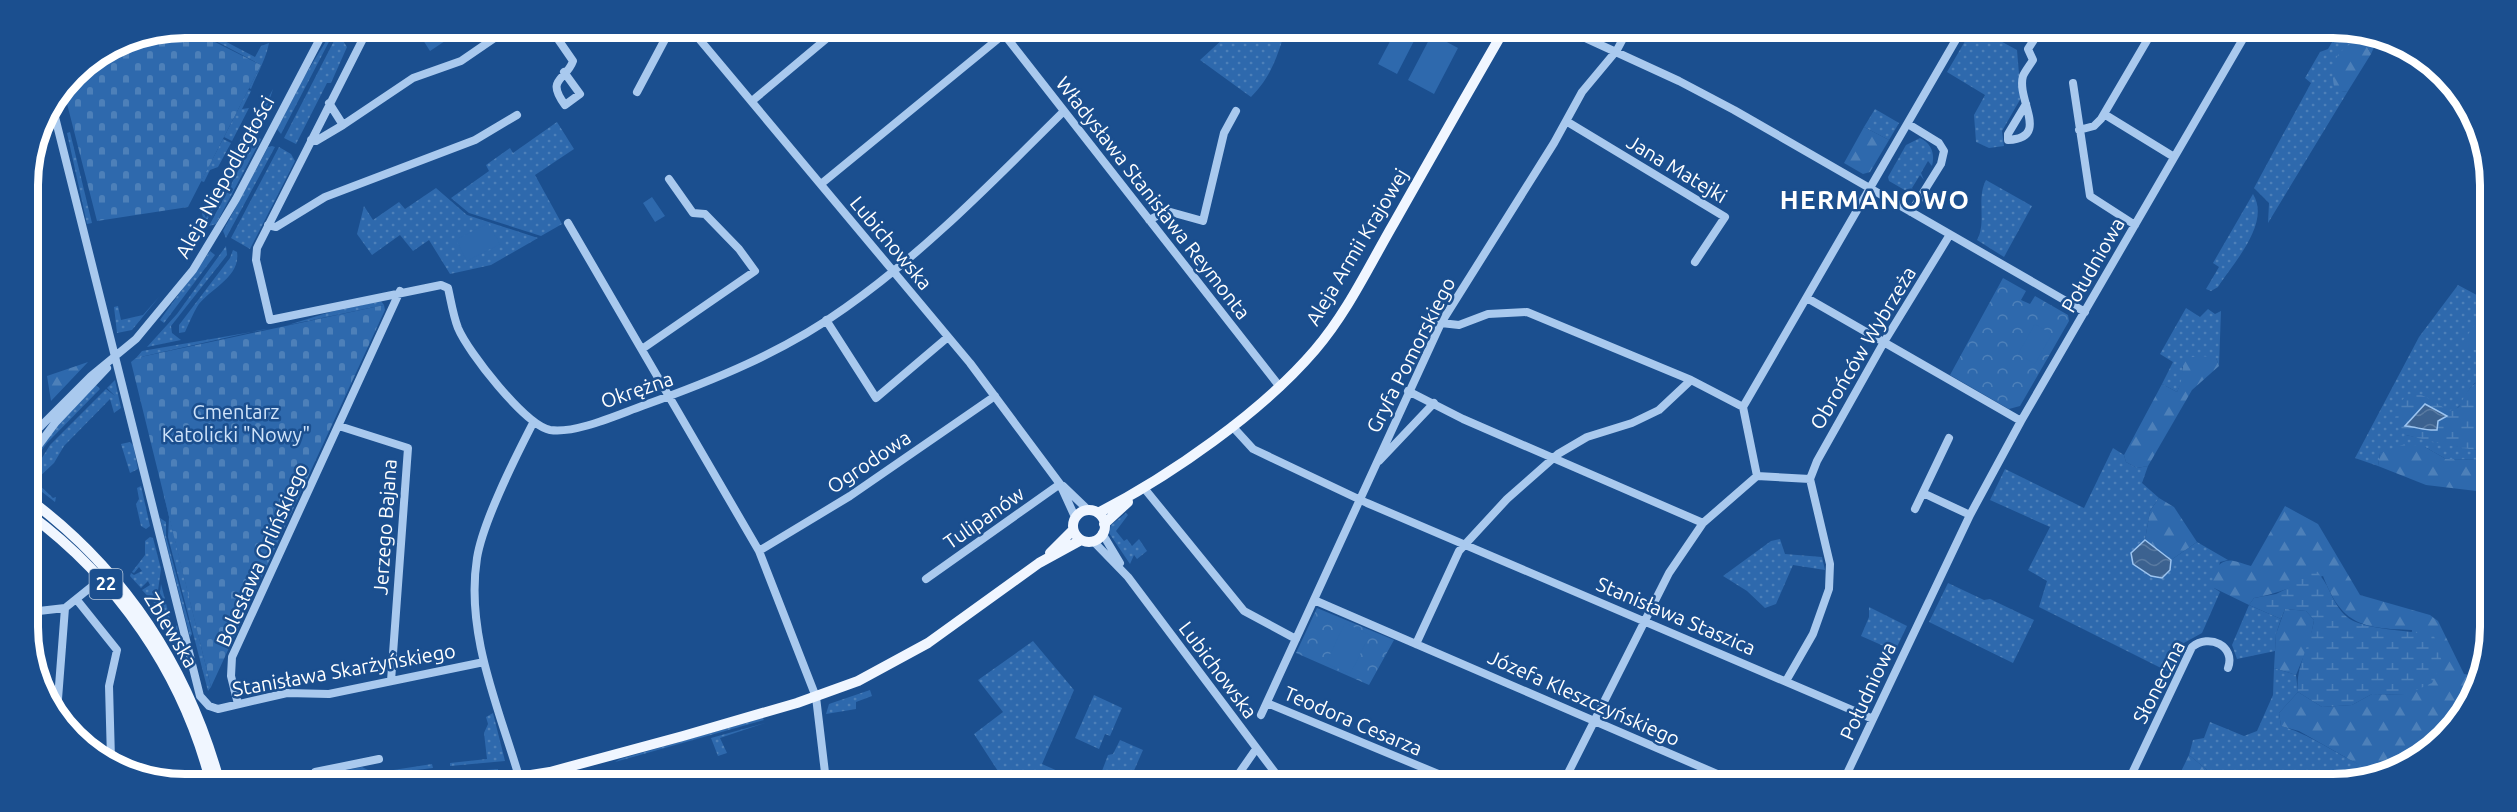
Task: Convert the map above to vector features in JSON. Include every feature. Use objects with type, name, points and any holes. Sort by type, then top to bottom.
[{"type":"main road","name":"Aleja Armii Krajowej","points":[[1103,528],[1143,489],[1232,426],[1280,387],[1316,349],[1335,323],[1499,38]]},
{"type":"main road","name":"Aleja Armii Krajowej","points":[[1093,511],[1143,489]]},
{"type":"main road","name":"Zblewska","points":[[38,507],[98,559],[147,620],[190,698],[217,774]]},
{"type":"main road","points":[[542,774],[816,697],[892,664],[928,643],[1039,563],[1082,540],[1093,541],[1103,528],[1093,511],[1075,517],[1073,530],[1039,563]]},
{"type":"main road","name":"Zblewska","points":[[38,521],[72,549],[101,579],[142,630],[165,669],[197,736],[208,774]]},
{"type":"main road","points":[[1073,530],[1082,540]]},
{"type":"street","name":"Aleja Niepodległości","points":[[38,446],[55,423],[155,318],[215,235],[320,38]]},
{"type":"street","points":[[363,38],[268,225],[257,248],[256,260],[270,320],[400,291],[441,285],[448,288],[458,327],[466,344],[484,370],[533,423],[483,534],[477,557],[473,595],[476,625],[484,662],[518,774]]},
{"type":"street","points":[[311,140],[316,141],[343,125],[413,78],[461,61],[494,38]]},
{"type":"street","points":[[557,38],[573,61],[564,72]]},
{"type":"street","points":[[637,92],[666,38]]},
{"type":"street","name":"Lubichowska","points":[[698,38],[995,396],[1060,484],[1075,517]]},
{"type":"street","points":[[752,101],[827,38]]},
{"type":"street","points":[[821,184],[994,38]]},
{"type":"street","name":"Władysława Stanisława Reymonta","points":[[1007,38],[1280,387]]},
{"type":"street","points":[[1584,38],[1679,81],[2085,312]]},
{"type":"street","name":"Gryfa Pomorskiego","points":[[1261,715],[1441,323],[1588,84],[1614,53],[1623,38]]},
{"type":"street","points":[[1757,476],[1743,407],[1958,38]]},
{"type":"street","points":[[2026,104],[2022,78],[2033,60],[2028,49],[2035,38]]},
{"type":"street","points":[[2079,130],[2094,126],[2104,114],[2148,38]]},
{"type":"street","name":"Południowa","points":[[1846,774],[1970,515],[2021,421],[2243,38]]},
{"type":"street","points":[[2073,83],[2090,196],[2135,225]]},
{"type":"street","points":[[329,103],[343,125]]},
{"type":"street","name":"Okrężna","points":[[533,423],[549,430],[566,431],[669,397],[734,371],[826,320],[892,271],[956,217],[1064,111]]},
{"type":"street","points":[[1149,220],[1167,211],[1203,221],[1224,133],[1236,111]]},
{"type":"street","points":[[2104,114],[2174,157]]},
{"type":"street","points":[[268,225],[276,227],[325,197],[475,140],[517,115]]},
{"type":"street","points":[[55,116],[115,359]]},
{"type":"street","name":"Jana Matejki","points":[[1566,121],[1725,217],[1695,262]]},
{"type":"street","points":[[1908,124],[1940,143],[1944,151],[1941,164],[1911,212]]},
{"type":"street","points":[[642,349],[755,271],[739,249],[705,214],[693,213],[669,180]]},
{"type":"street","points":[[277,208],[291,216]]},
{"type":"street","points":[[568,224],[759,551],[816,697],[825,774]]},
{"type":"street","name":"Obrońców Wybrzeża","points":[[1810,479],[1817,461],[1884,342],[1950,236]]},
{"type":"street","name":"Bolesława Orlińskiego","points":[[238,704],[231,676],[232,657],[400,291]]},
{"type":"street","points":[[1807,298],[2021,421]]},
{"type":"street","points":[[1441,323],[1459,324],[1488,314],[1527,312],[1691,380],[1743,407]]},
{"type":"street","points":[[826,320],[876,398],[948,337]]},
{"type":"street","name":"Aleja Niepodległości","points":[[38,429],[91,376],[115,359]]},
{"type":"street","name":"Stanisława Skarżyńskiego","points":[[115,359],[196,681],[201,696],[209,706],[218,709],[287,693],[329,694],[484,662]]},
{"type":"street","points":[[1416,644],[1459,551],[1507,499],[1554,457],[1587,437],[1632,423],[1667,404],[1691,380]]},
{"type":"street","points":[[1408,391],[1463,419],[1702,523]]},
{"type":"street","name":"Ogrodowa","points":[[759,551],[850,496],[995,396]]},
{"type":"street","points":[[1375,466],[1434,403]]},
{"type":"street","name":"Jerzego Bajana","points":[[339,426],[408,448],[391,681]]},
{"type":"street","name":"Stanisława Staszica","points":[[1232,426],[1253,449],[1360,499],[1873,719]]},
{"type":"street","points":[[1915,509],[1949,438]]},
{"type":"street","points":[[1568,774],[1670,573],[1702,523],[1757,476],[1810,479],[1828,555],[1830,589],[1813,634],[1786,681]]},
{"type":"street","name":"Lubichowska","points":[[1060,484],[1093,511]]},
{"type":"street","name":"Tulipanów","points":[[926,579],[1060,484]]},
{"type":"street","points":[[1143,489],[1244,611],[1296,639]]},
{"type":"street","points":[[1923,493],[1970,515]]},
{"type":"street","name":"Lubichowska","points":[[1103,528],[1128,577]]},
{"type":"street","name":"Lubichowska","points":[[1093,541],[1128,577],[1275,774]]},
{"type":"street","points":[[38,611],[65,608],[101,579]]},
{"type":"street","points":[[77,600],[117,650],[109,686],[111,755]]},
{"type":"street","name":"Józefa Kleszczyńskiego","points":[[1314,600],[1717,774]]},
{"type":"street","points":[[58,701],[65,608]]},
{"type":"street","name":"Słoneczna","points":[[2132,774],[2192,646],[2199,641],[2209,640],[2221,645],[2228,651],[2231,661],[2229,668]]},
{"type":"street","points":[[53,693],[58,692]]},
{"type":"street","name":"Teodora Cesarza","points":[[1267,703],[1438,774]]},
{"type":"street","points":[[1239,774],[1256,749]]},
{"type":"street","points":[[314,774],[315,772],[379,759]]},
{"type":"green space","points":[[185,38],[207,38],[261,65],[188,207],[97,221],[66,98],[88,74],[111,57],[128,49],[156,40]]},
{"type":"green space","points":[[210,38],[219,38],[255,57],[261,46],[269,43],[264,61],[251,89],[249,88],[261,65]]},
{"type":"green space","points":[[328,38],[331,38],[281,134],[277,129],[304,77]]},
{"type":"green space","points":[[335,38],[341,38],[347,47],[331,83],[327,83],[296,144],[284,138]]},
{"type":"green space","points":[[426,38],[450,38],[430,51],[423,40]]},
{"type":"green space","points":[[1392,38],[1415,39],[1397,74],[1378,64]]},
{"type":"green space","points":[[1430,38],[1439,38],[1458,48],[1434,94],[1408,80]]},
{"type":"green space","points":[[1967,38],[1995,38],[2017,50],[2021,98],[2002,131],[2004,146],[1989,148],[1976,142],[1974,115],[1985,95],[1947,72]]},
{"type":"green space","points":[[2334,38],[2375,45],[2371,54],[2367,47],[2341,92],[2348,91],[2268,223],[2269,203],[2254,188],[2311,83],[2305,78],[2320,52],[2328,49]]},
{"type":"green space","points":[[1223,39],[1282,41],[1270,71],[1251,97],[1200,60]]},
{"type":"green space","points":[[2355,41],[2367,47],[2371,54],[2348,91],[2341,92],[2334,86],[2334,65],[2339,54]]},
{"type":"green space","points":[[273,89],[246,148],[238,144],[243,135],[246,141]]},
{"type":"green space","points":[[248,90],[251,91],[242,109],[249,108],[232,141],[224,137]]},
{"type":"green space","points":[[1875,109],[1899,123],[1889,140],[1864,127]]},
{"type":"green space","points":[[557,122],[574,149],[535,175],[562,224],[541,236],[469,213],[451,198],[489,171],[486,165],[510,148],[513,153]]},
{"type":"green space","points":[[1864,127],[1889,140],[1870,172],[1863,174],[1844,163]]},
{"type":"green space","points":[[70,132],[92,223],[87,224],[67,133]]},
{"type":"green space","points":[[256,137],[261,139],[216,224],[209,226]]},
{"type":"green space","points":[[1920,138],[1930,146],[1933,162],[1932,166],[1928,161],[1921,173],[1924,180],[1920,175],[1912,188],[1917,194],[1915,196],[1889,181],[1888,177],[1906,145]]},
{"type":"green space","points":[[223,139],[231,143],[218,167],[210,170],[204,182],[201,181]]},
{"type":"green space","points":[[237,146],[245,150],[205,224],[203,211],[206,218],[237,159],[234,151]]},
{"type":"green space","points":[[268,147],[275,147],[226,238],[223,231]]},
{"type":"green space","points":[[279,147],[291,154],[295,161],[250,249],[231,238]]},
{"type":"green space","points":[[1986,180],[2032,206],[2004,257],[1977,240],[1981,226],[1983,187]]},
{"type":"green space","points":[[436,188],[467,215],[538,238],[491,265],[450,274],[429,240],[413,251],[400,235],[372,255],[357,234],[364,206],[373,220],[399,202],[405,209]]},
{"type":"green space","points":[[2253,194],[2257,205],[2254,230],[2241,254],[2218,287],[2211,291],[2206,289],[2219,267],[2213,263]]},
{"type":"green space","points":[[652,197],[665,216],[655,222],[643,203]]},
{"type":"green space","points":[[488,223],[500,244],[467,261],[456,240]]},
{"type":"green space","points":[[226,246],[227,255],[171,326],[172,333],[181,340],[147,347],[177,314]]},
{"type":"green space","points":[[233,250],[237,252],[234,269],[202,301],[185,332],[179,333],[179,325],[230,258]]},
{"type":"green space","points":[[210,251],[215,255],[164,323],[160,320]]},
{"type":"green space","points":[[2003,278],[2026,291],[2021,300],[2030,304],[2035,296],[2068,315],[2069,321],[2020,406],[2009,409],[1950,375]]},
{"type":"green space","points":[[2458,285],[2480,297],[2480,381],[2470,388],[2457,408],[2406,435],[2474,450],[2480,448],[2480,460],[2446,459],[2425,447],[2380,453],[2378,466],[2355,458],[2419,337]]},
{"type":"green space","points":[[159,297],[132,330],[117,333],[114,307],[118,306],[121,320],[143,315]]},
{"type":"green space","points":[[381,301],[384,305],[288,325],[330,312]]},
{"type":"green space","name":"Cmentarz Katolicki \"Nowy\"","points":[[384,305],[385,310],[211,687],[131,362],[136,358]]},
{"type":"green space","points":[[2186,308],[2200,317],[2208,309],[2215,314],[2221,311],[2219,366],[2216,358],[2182,367],[2184,377],[2177,392],[2162,384],[2173,362],[2160,354]]},
{"type":"green space","points":[[2480,318],[2480,350],[2470,350],[2463,341]]},
{"type":"green space","points":[[2035,324],[2052,334],[2035,364],[2018,354]]},
{"type":"green space","points":[[249,332],[136,358],[142,351]]},
{"type":"green space","points":[[2201,356],[2216,358],[2219,366],[2192,390],[2148,466],[2137,468],[2126,462],[2124,455],[2162,384],[2177,392],[2185,358]]},
{"type":"green space","points":[[88,362],[51,401],[47,376]]},
{"type":"green space","points":[[115,380],[121,408],[114,413],[110,399],[64,446],[54,463],[38,478],[38,464],[50,445],[106,389],[115,396],[107,388]]},
{"type":"green space","points":[[2480,381],[2480,448],[2474,450],[2406,435],[2394,424],[2402,400],[2407,395],[2421,395],[2449,411],[2459,407],[2469,389]],"holes":[[[2425,404],[2441,418],[2438,421],[2405,426]]]},
{"type":"green space","points":[[96,385],[100,389],[47,443],[38,456],[38,452],[61,420]]},
{"type":"green space","points":[[130,442],[133,445],[138,469],[130,473],[121,444]]},
{"type":"green space","points":[[2405,444],[2425,447],[2446,459],[2480,460],[2480,491],[2426,485],[2378,466],[2380,453]]},
{"type":"green space","points":[[2113,448],[2124,455],[2126,462],[2137,468],[2148,466],[2142,483],[2159,498],[2150,511],[2145,540],[2139,544],[2170,570],[2171,560],[2197,542],[2228,560],[2220,562],[2214,588],[2220,592],[2202,633],[2182,644],[2169,672],[2039,607],[2047,581],[2028,570],[2050,527],[1990,500],[2005,469],[2084,508]]},
{"type":"green space","points":[[38,484],[53,498],[56,497],[55,502],[38,489]]},
{"type":"green space","points":[[141,486],[150,526],[146,529],[141,526],[136,504],[139,499],[137,488]]},
{"type":"green space","points":[[163,490],[211,687],[208,691],[168,537],[169,517]]},
{"type":"green space","points":[[2159,498],[2174,507],[2197,542],[2171,560],[2145,540],[2150,511]]},
{"type":"green space","points":[[2285,506],[2318,524],[2360,595],[2430,615],[2438,621],[2464,674],[2471,675],[2455,709],[2444,718],[2442,725],[2422,744],[2406,755],[2370,769],[2299,731],[2281,726],[2279,713],[2298,692],[2322,707],[2352,705],[2372,694],[2405,695],[2412,630],[2380,628],[2356,621],[2338,605],[2323,576],[2254,598],[2249,605],[2214,588],[2212,573],[2221,563],[2229,560],[2251,566]]},
{"type":"green space","points":[[1126,513],[1128,515],[1116,531],[1124,541],[1127,539],[1132,546],[1139,539],[1147,551],[1137,559],[1134,555],[1130,564],[1109,533],[1111,525]]},
{"type":"green space","points":[[160,518],[166,522],[166,536],[192,634],[190,637]]},
{"type":"green space","points":[[150,537],[153,538],[161,569],[156,605],[142,590],[150,585],[148,581],[141,588],[130,576],[131,573],[134,575],[142,571],[139,567],[134,573],[132,572],[145,555],[145,541]]},
{"type":"green space","points":[[1780,539],[1785,554],[1822,557],[1825,570],[1793,565],[1776,604],[1765,608],[1747,591],[1723,576],[1771,541]]},
{"type":"green space","points":[[2312,568],[2323,579],[2341,611],[2354,621],[2364,625],[2434,636],[2442,662],[2432,683],[2405,695],[2372,694],[2352,705],[2322,707],[2298,692],[2301,665],[2314,620],[2306,611],[2285,609],[2281,619],[2249,605],[2254,598],[2276,594],[2294,585],[2297,571]]},
{"type":"green space","points":[[1948,583],[1984,600],[1990,599],[2034,620],[2013,663],[1929,622]]},
{"type":"green space","points":[[161,584],[173,631],[177,625],[180,639],[174,638],[158,612]]},
{"type":"green space","points":[[2249,605],[2281,619],[2276,634],[2275,651],[2237,659],[2232,645]]},
{"type":"green space","points":[[1869,607],[1907,626],[1895,651],[1861,636],[1869,617]]},
{"type":"green space","points":[[1317,608],[1394,640],[1369,685],[1296,653]]},
{"type":"green space","points":[[2285,609],[2306,611],[2314,620],[2310,641],[2296,675],[2274,668],[2276,634]]},
{"type":"green space","points":[[1345,623],[1370,635],[1350,674],[1326,663]]},
{"type":"green space","points":[[1033,641],[1074,690],[1042,764],[1060,772],[1059,774],[1000,774],[974,734],[1003,712],[978,680]]},
{"type":"green space","points":[[2274,668],[2296,675],[2298,692],[2279,713],[2281,726],[2294,730],[2371,769],[2342,774],[2212,774],[2189,755],[2193,740],[2204,738],[2210,722],[2244,736],[2257,731],[2273,695]]},
{"type":"green space","points":[[870,690],[872,696],[856,702],[856,709],[826,714],[829,704]]},
{"type":"green space","points":[[1094,695],[1122,708],[1110,736],[1105,734],[1099,749],[1075,738]]},
{"type":"green space","points":[[493,713],[505,761],[450,766],[450,763],[487,759],[484,733],[488,724],[486,717]]},
{"type":"green space","points":[[2452,713],[2442,725],[2444,718]]},
{"type":"green space","points":[[763,718],[764,720],[615,762],[620,759]]},
{"type":"green space","points":[[765,723],[720,738],[727,753],[718,756],[711,738]]},
{"type":"green space","points":[[1120,740],[1143,750],[1132,774],[1109,774],[1102,771],[1108,755],[1113,754]]},
{"type":"green space","points":[[2189,755],[2212,774],[2180,774]]},
{"type":"green space","points":[[432,764],[433,768],[382,774],[329,774],[362,767],[374,773]]},
{"type":"green space","points":[[498,769],[498,774],[449,773]]},
{"type":"water","points":[[2425,404],[2447,416],[2438,421],[2437,430],[2405,426]]},
{"type":"water","points":[[2145,540],[2171,560],[2170,570],[2162,578],[2151,576],[2133,564],[2131,553]]},
{"type":"district","name":"HERMANOWO","points":[[1875,200]]}]
